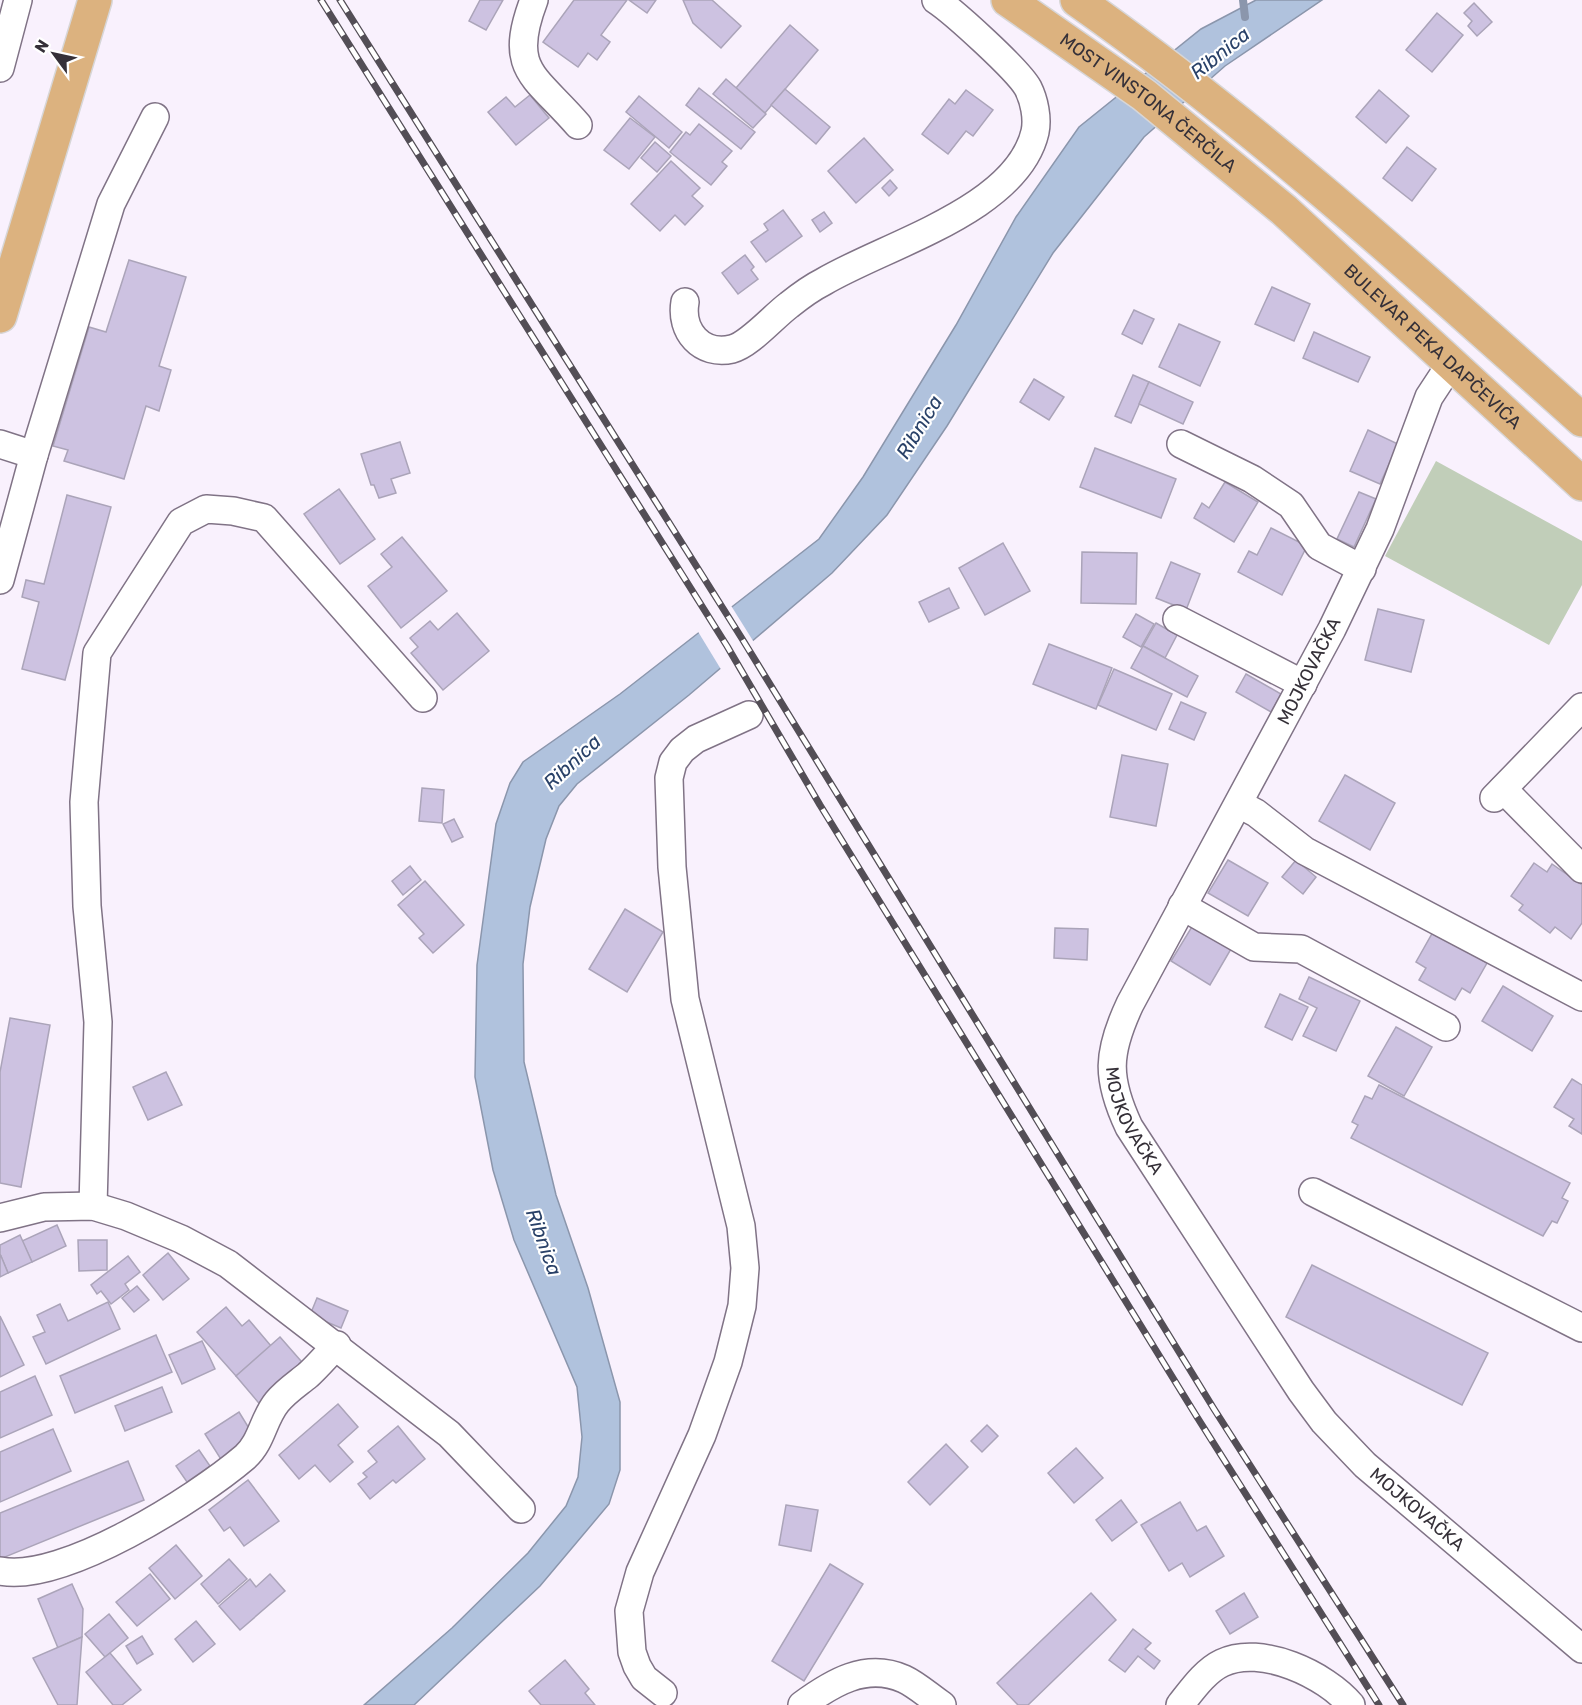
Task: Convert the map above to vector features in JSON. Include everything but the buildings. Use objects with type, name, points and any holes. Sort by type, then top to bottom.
[{"type":"main road","points":[[0,316],[95,0]]},
{"type":"main road","name":"MOST VINSTONA ČERČILA","points":[[1008,0],[1144,95],[1284,210]]},
{"type":"main road","name":"MOST VINSTONA ČERČILA","points":[[1077,0],[1188,82],[1309,181],[1582,420]]},
{"type":"main road","name":"BULEVAR PEKA DAPČEVIĆA","points":[[1284,210],[1452,362],[1582,484]]},
{"type":"street","points":[[0,68],[18,0]]},
{"type":"street","points":[[534,0],[523,33],[522,53],[529,71],[578,124]]},
{"type":"street","points":[[685,302],[683,315],[688,332],[700,345],[717,351],[735,348],[789,304],[823,282],[970,210],[1014,172],[1027,155],[1035,131],[1035,108],[1027,87],[936,0]]},
{"type":"street","points":[[0,580],[34,455],[111,204],[155,117]]},
{"type":"street","name":"MOJKOVAČKA","points":[[1452,362],[1429,398],[1390,503],[1362,569],[1303,684],[1130,1004],[1111,1054],[1112,1081],[1129,1127],[1301,1391],[1336,1436],[1365,1465],[1582,1649]]},
{"type":"street","points":[[0,444],[34,455]]},
{"type":"street","points":[[1181,444],[1252,478],[1291,505],[1319,546],[1362,569]]},
{"type":"street","points":[[93,1206],[98,1022],[87,906],[84,802],[98,653],[182,522],[207,509],[233,511],[264,518],[423,698]]},
{"type":"street","points":[[1177,619],[1303,684]]},
{"type":"street","points":[[1582,707],[1499,794],[1582,869]]},
{"type":"street","points":[[666,1701],[644,1678],[637,1666],[632,1652],[629,1611],[640,1572],[702,1435],[728,1362],[742,1306],[745,1268],[741,1226],[685,999],[672,867],[669,778],[673,762],[682,750],[696,739],[749,715]]},
{"type":"street","points":[[1239,804],[1256,813],[1305,851],[1582,997]]},
{"type":"street","points":[[1182,906],[1254,947],[1301,949],[1446,1027]]},
{"type":"street","points":[[1313,1192],[1582,1328]]},
{"type":"street","points":[[0,1218],[44,1207],[93,1206],[126,1216],[181,1239],[228,1264],[449,1434],[521,1509]]},
{"type":"street","points":[[0,1571],[14,1574],[44,1569],[90,1553],[150,1521],[204,1487],[246,1456],[260,1438],[276,1403],[336,1345]]},
{"type":"street","points":[[1180,1705],[1203,1678],[1222,1663],[1243,1657],[1291,1664],[1323,1680],[1351,1705]]},
{"type":"street","points":[[802,1705],[829,1685],[857,1674],[883,1673],[905,1679],[942,1705]]},
{"type":"green space","points":[[1436,461],[1582,541],[1582,585],[1549,645],[1385,556]]},
{"type":"water","name":"Ribnica","points":[[1256,0],[1322,0],[1225,66],[1144,137],[1053,253],[947,426],[887,515],[832,573],[689,695],[577,784],[559,806],[546,839],[530,907],[523,964],[524,1062],[556,1195],[588,1288],[620,1402],[620,1470],[609,1504],[540,1586],[414,1705],[364,1705],[452,1628],[528,1553],[566,1506],[578,1477],[582,1437],[577,1387],[514,1240],[493,1170],[475,1077],[477,965],[496,824],[510,783],[523,762],[620,694],[819,539],[863,477],[956,325],[1016,217],[1079,127],[1201,29]]},
{"type":"pier","points":[[730,604],[755,644],[722,671],[697,630]]},
{"type":"waterway","name":"Ribnica","points":[[1243,0],[1245,17]]},
{"type":"railway","points":[[321,0],[727,646],[820,805],[1197,1417],[1379,1705]]},
{"type":"railway","points":[[340,0],[741,637],[1214,1409],[1403,1705]]}]
